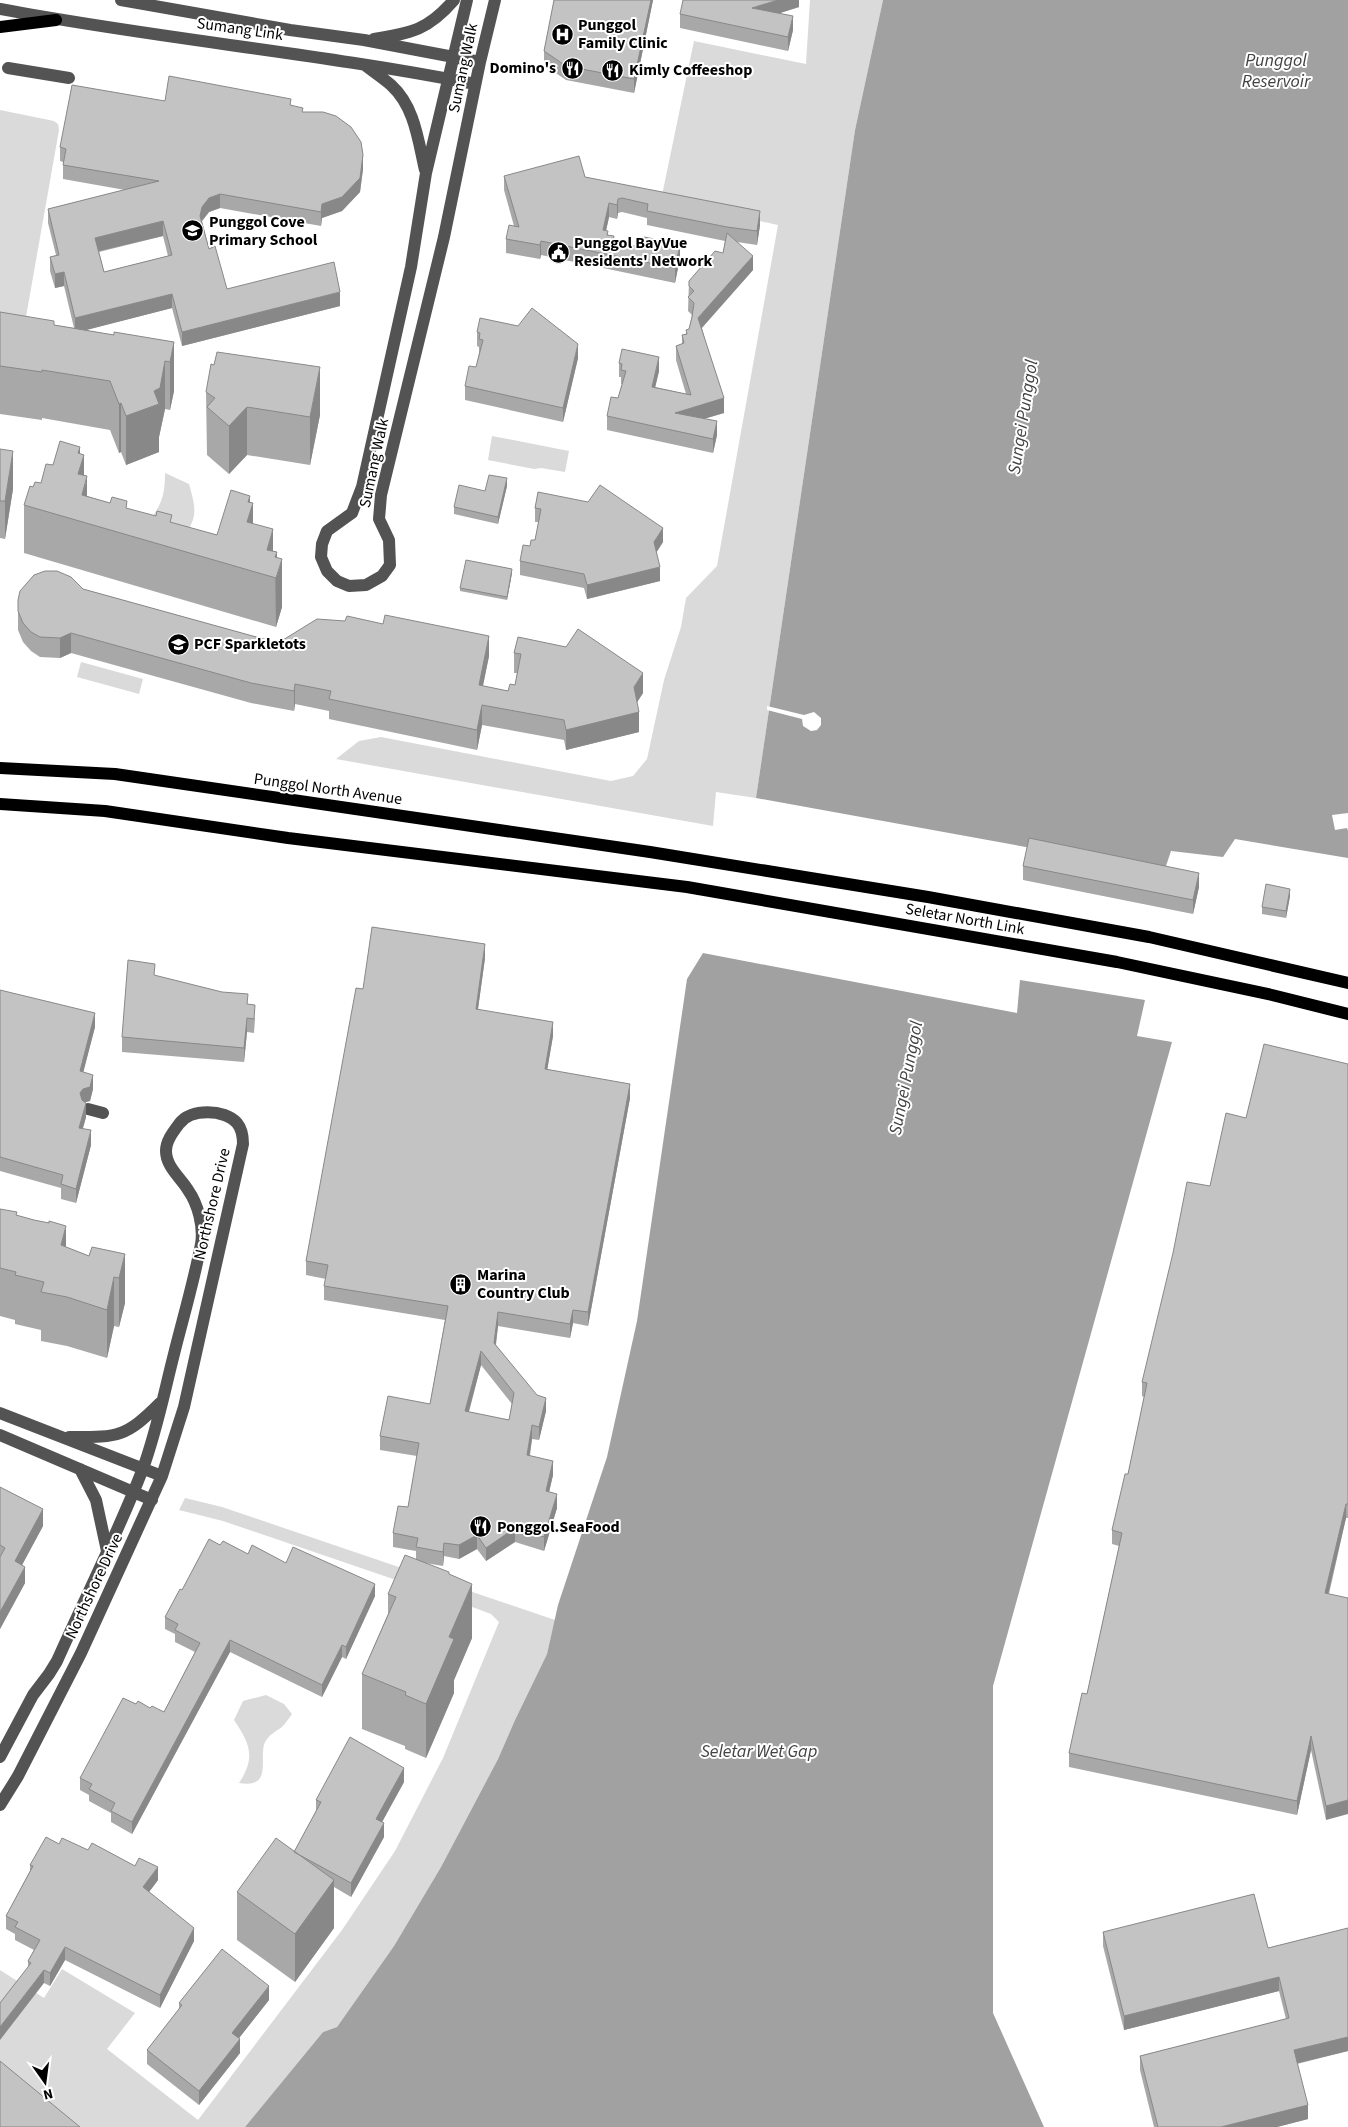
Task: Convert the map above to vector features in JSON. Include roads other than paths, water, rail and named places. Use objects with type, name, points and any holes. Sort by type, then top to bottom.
[{"type":"main road","points":[[0,27],[56,20]]},
{"type":"main road","name":"Punggol North Avenue","points":[[0,768],[115,774],[650,852]]},
{"type":"main road","name":"Seletar North Link","points":[[0,804],[105,811],[278,837],[687,887],[1117,962],[1272,995],[1348,1014]]},
{"type":"main road","name":"Seletar North Link","points":[[650,852],[1149,937],[1348,983]]},
{"type":"street","name":"Sumang Link","points":[[121,0],[290,30],[364,40],[480,62]]},
{"type":"street","points":[[364,40],[410,33],[441,16],[454,0]]},
{"type":"street","name":"Sumang Walk","points":[[467,0],[426,172],[411,267],[362,487],[352,513],[326,531],[322,544],[321,557],[327,571],[337,581],[349,586],[366,585],[382,576],[390,565],[389,540],[379,519],[381,495],[444,237],[475,84],[495,0]]},
{"type":"street","name":"Sumang Link","points":[[0,9],[56,20],[363,64],[475,84]]},
{"type":"street","points":[[363,64],[392,86],[406,104],[416,129],[426,172]]},
{"type":"street","points":[[8,68],[69,78]]},
{"type":"street","points":[[88,1109],[103,1113]]},
{"type":"street","name":"Northshore Drive","points":[[0,1757],[33,1696],[57,1661],[142,1470],[162,1401],[201,1242],[200,1226],[194,1201],[172,1170],[166,1149],[180,1121],[186,1117],[200,1113],[227,1116],[238,1124],[242,1130],[243,1144],[184,1407],[162,1476],[81,1653],[18,1776],[0,1805]]},
{"type":"street","points":[[62,1437],[105,1437],[124,1433],[140,1424],[162,1401]]},
{"type":"street","points":[[0,1413],[142,1470],[162,1476]]},
{"type":"street","points":[[0,1435],[152,1500]]},
{"type":"street","points":[[80,1468],[96,1500],[107,1551]]},
{"type":"street","points":[[57,1661],[73,1667]]},
{"type":"water","points":[[883,0],[1348,0],[1348,858],[1235,839],[1223,857],[1171,851],[1164,872],[756,798],[855,130]]},
{"type":"water","name":"Seletar Wet Gap","points":[[703,953],[1017,1013],[1020,980],[1145,1000],[1137,1036],[1172,1042],[993,1686],[993,2013],[1044,2127],[245,2127],[323,2032],[337,2027],[394,1946],[441,1867],[498,1759],[547,1654],[558,1605],[607,1457],[637,1321],[687,979]]},
{"type":"place","name":"Punggol Family Clinic","points":[[562,34]]},
{"type":"place","name":"Domino's","points":[[572,68]]},
{"type":"place","name":"Kimly Coffeeshop","points":[[613,70]]},
{"type":"place","name":"Punggol Cove Primary School","points":[[193,231]]},
{"type":"place","name":"Punggol BayVue Residents' Network","points":[[558,252]]},
{"type":"place","name":"PCF Sparkletots","points":[[178,644]]},
{"type":"place","name":"Marina Country Club","points":[[461,1284]]},
{"type":"place","name":"Ponggol.SeaFood","points":[[481,1527]]},
{"type":"water label","name":"Punggol Reservoir","points":[[1276,70]]},
{"type":"water label","name":"Sungei Punggol","points":[[1023,417]]},
{"type":"water label","name":"Sungei Punggol","points":[[906,1078]]}]
